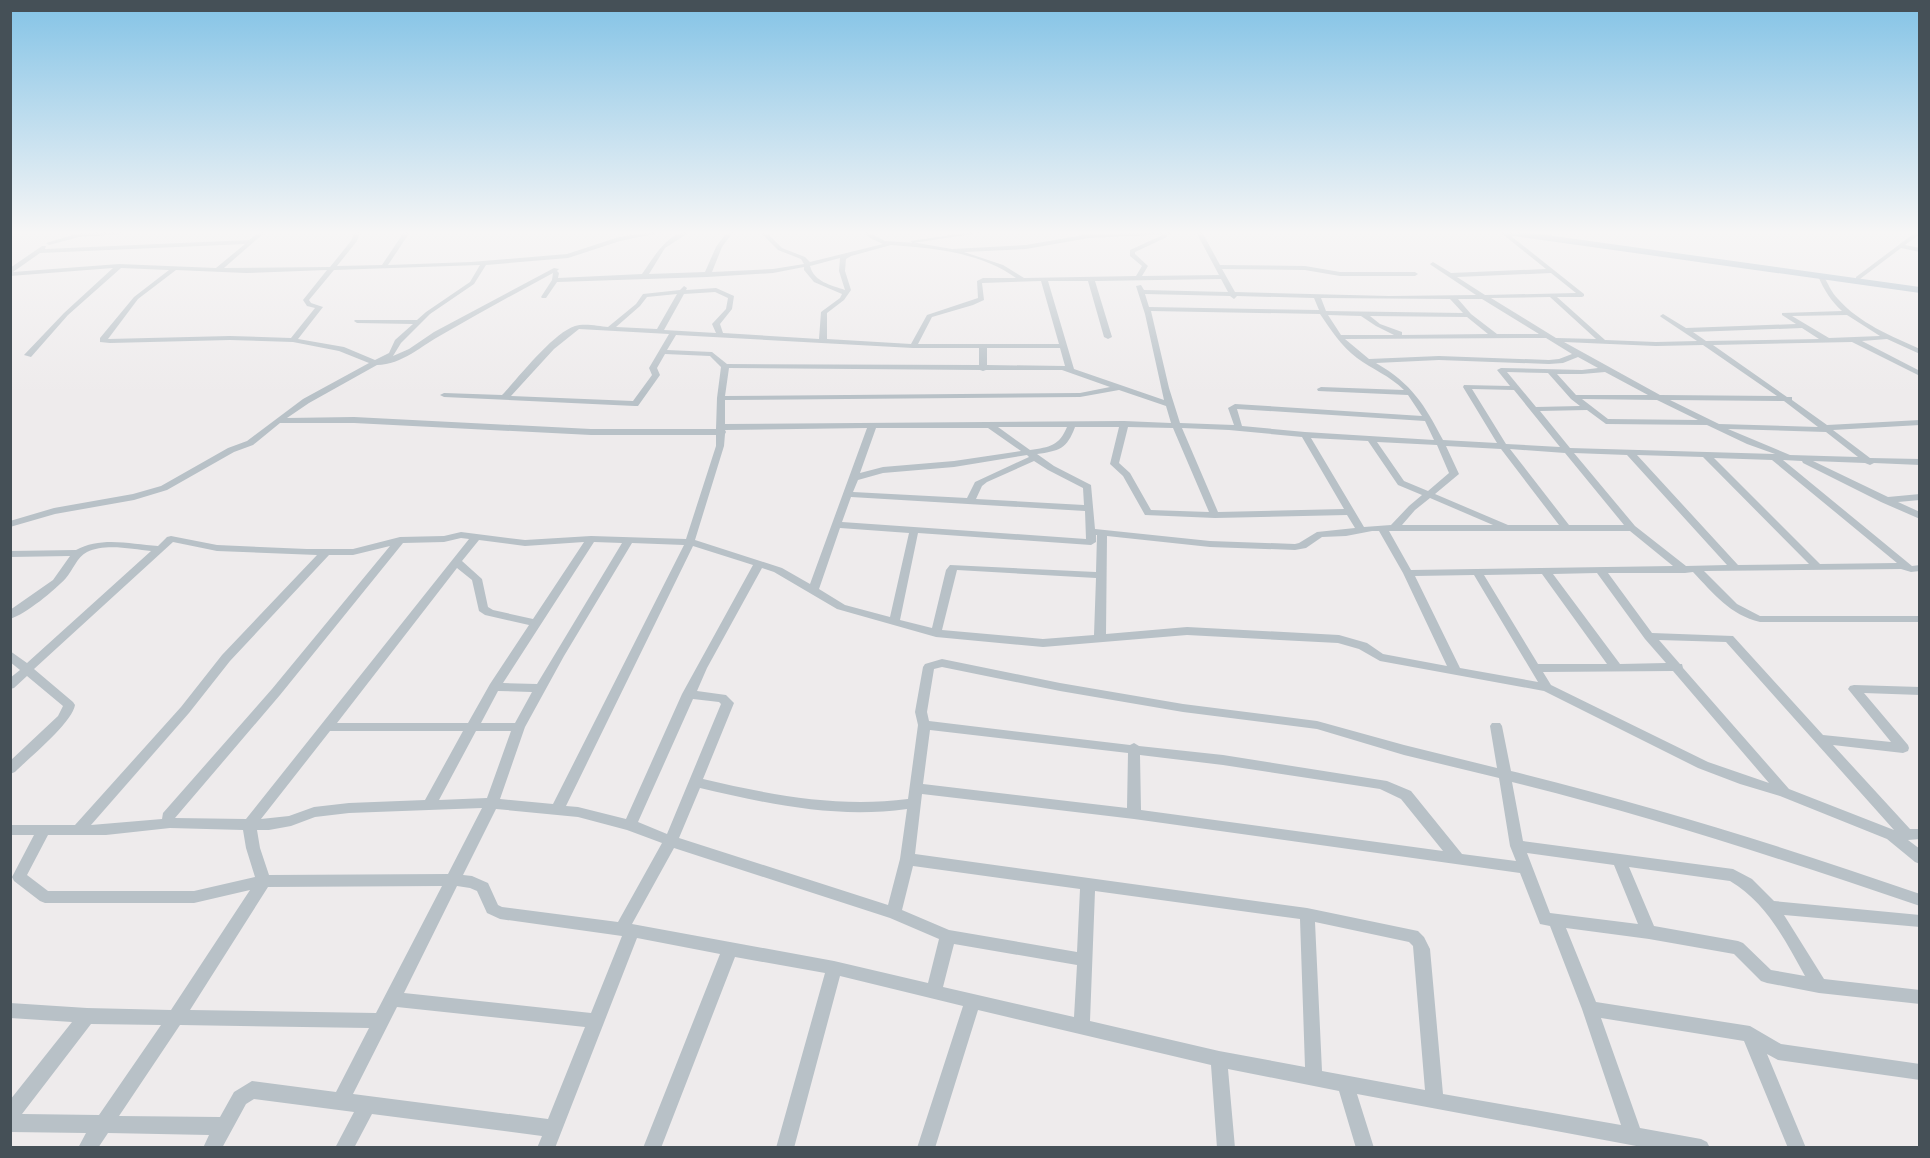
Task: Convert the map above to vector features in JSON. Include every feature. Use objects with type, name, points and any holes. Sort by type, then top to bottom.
[{"type":"main road","points":[[1904,286],[1920,288]]},
{"type":"street","points":[[28,355],[66,314],[96,286]]},
{"type":"street","points":[[152,286],[136,298],[103,340],[110,342],[293,340],[351,351],[375,363],[390,362],[412,351],[437,334],[525,286]]},
{"type":"street","points":[[293,340],[320,307],[309,305],[306,300],[318,286]]},
{"type":"street","points":[[10,524],[54,511],[134,497],[164,488],[231,450],[250,442],[306,401],[395,351],[398,342],[428,313],[468,286]]},
{"type":"street","points":[[544,297],[551,286]]},
{"type":"street","points":[[660,331],[685,286]]},
{"type":"street","points":[[829,286],[847,293]]},
{"type":"street","points":[[823,340],[824,312],[847,293],[847,286]]},
{"type":"street","points":[[913,346],[929,316],[971,304],[982,298],[981,286]]},
{"type":"street","points":[[1046,286],[1070,369]]},
{"type":"street","points":[[1094,286],[1108,337]]},
{"type":"street","points":[[1139,286],[1176,426],[1215,515]]},
{"type":"street","points":[[1229,286],[1239,310]]},
{"type":"street","points":[[1467,286],[1578,354],[1656,397],[1747,441],[1803,460],[1920,516]]},
{"type":"street","points":[[1141,292],[1233,293],[1317,299],[1583,294],[1573,286]]},
{"type":"street","points":[[1824,286],[1848,313],[1920,352]]},
{"type":"street","points":[[611,328],[638,305],[645,295],[716,290],[732,297],[729,309],[716,324],[720,334]]},
{"type":"street","points":[[1552,296],[1602,341]]},
{"type":"street","points":[[1452,297],[1469,315],[1495,336]]},
{"type":"street","points":[[1317,299],[1322,313],[1339,337],[1367,361],[1400,382],[1410,393],[1442,444],[1454,474],[1412,508],[1394,528]]},
{"type":"street","points":[[1317,299],[1365,314],[1378,325],[1405,336]]},
{"type":"street","points":[[1147,309],[1469,315]]},
{"type":"street","points":[[1827,340],[1784,314],[1848,313]]},
{"type":"street","points":[[1662,316],[1707,343],[1789,399],[1870,462]]},
{"type":"street","points":[[357,321],[420,321]]},
{"type":"street","points":[[505,397],[572,329],[578,327],[913,346],[1064,346]]},
{"type":"street","points":[[1685,330],[1804,327]]},
{"type":"street","points":[[444,395],[634,404],[656,375],[653,368],[674,332]]},
{"type":"street","points":[[1339,337],[1495,336],[1656,344],[1853,340],[1889,337]]},
{"type":"street","points":[[1853,340],[1920,374]]},
{"type":"street","points":[[983,345],[983,369]]},
{"type":"street","points":[[664,352],[711,354],[725,366],[1070,369],[1169,404]]},
{"type":"street","points":[[1367,361],[1439,358],[1530,362],[1560,361],[1578,354]]},
{"type":"street","points":[[1560,361],[1572,372]]},
{"type":"street","points":[[1500,370],[1530,362]]},
{"type":"street","points":[[557,810],[690,543],[714,472],[722,429],[721,398],[725,366]]},
{"type":"street","points":[[1500,370],[1572,372],[1606,370]]},
{"type":"street","points":[[1500,370],[1632,528],[1691,570],[1740,613],[1760,619],[1920,619]]},
{"type":"street","points":[[1550,371],[1574,397],[1606,421],[1827,429],[1920,422]]},
{"type":"street","points":[[721,398],[1080,395],[1121,387]]},
{"type":"street","points":[[1514,388],[1467,387],[1504,447],[1566,528]]},
{"type":"street","points":[[1321,389],[1410,393]]},
{"type":"street","points":[[1574,397],[1789,399]]},
{"type":"street","points":[[1239,428],[1232,408],[1235,406],[1426,419]]},
{"type":"street","points":[[1534,409],[1587,408]]},
{"type":"street","points":[[278,421],[354,420],[591,432],[1124,424],[1239,428],[1371,440],[1566,450],[1803,460],[1920,462]]},
{"type":"street","points":[[1124,424],[1114,464],[1127,475],[1148,513],[1215,515],[1350,512]]},
{"type":"street","points":[[853,478],[883,470],[954,465],[1031,455],[1061,444],[1069,435],[1072,425]]},
{"type":"street","points":[[813,590],[872,427]]},
{"type":"street","points":[[837,525],[1091,542],[1088,487],[1051,468],[992,427]]},
{"type":"street","points":[[1305,435],[1360,529]]},
{"type":"street","points":[[1371,440],[1396,479],[1409,487],[1508,528]]},
{"type":"street","points":[[1630,453],[1735,568]]},
{"type":"street","points":[[970,501],[978,484],[1031,455]]},
{"type":"street","points":[[1707,456],[1817,566]]},
{"type":"street","points":[[1776,459],[1911,568],[1920,579]]},
{"type":"street","points":[[847,494],[1089,508]]},
{"type":"street","points":[[1884,500],[1920,498]]},
{"type":"street","points":[[1382,528],[1408,573],[1456,672]]},
{"type":"street","points":[[1090,531],[1210,544],[1295,547],[1302,546],[1320,534],[1346,533],[1360,529],[1632,528]]},
{"type":"street","points":[[894,622],[914,531]]},
{"type":"street","points":[[1100,639],[1102,533]]},
{"type":"street","points":[[10,685],[171,539],[217,548],[326,552],[373,549],[400,540],[461,535],[525,543],[591,538],[690,543],[759,564],[795,579],[841,607],[936,633],[1043,643],[1187,631],[1332,638],[1363,646],[1380,657],[1547,688],[1703,765],[1906,835]]},
{"type":"street","points":[[264,881],[253,848],[249,825],[476,537]]},
{"type":"street","points":[[429,805],[494,687],[591,538]]},
{"type":"street","points":[[170,823],[168,817],[276,692],[400,540]]},
{"type":"street","points":[[340,1102],[455,880],[492,803],[519,727],[629,540]]},
{"type":"street","points":[[10,616],[58,581],[79,553],[86,549],[104,546],[160,549]]},
{"type":"street","points":[[78,831],[184,710],[226,658],[326,552]]},
{"type":"street","points":[[12,555],[79,553]]},
{"type":"street","points":[[457,561],[477,579],[483,609],[489,613],[535,623]]},
{"type":"street","points":[[630,825],[688,694],[759,564]]},
{"type":"street","points":[[1408,573],[1691,570],[1817,566],[1911,568]]},
{"type":"street","points":[[936,633],[951,570],[954,567],[1101,575]]},
{"type":"street","points":[[1600,570],[1649,636],[1784,792]]},
{"type":"street","points":[[1545,571],[1616,667]]},
{"type":"street","points":[[1477,572],[1547,688]]},
{"type":"street","points":[[1649,636],[1729,639],[1906,835],[1920,858]]},
{"type":"street","points":[[10,655],[69,705],[62,719],[10,769]]},
{"type":"street","points":[[894,913],[907,859],[924,725],[921,712],[928,667],[942,663],[1060,687],[1183,708],[1317,725],[1404,750],[1598,798],[1789,856],[1920,900]]},
{"type":"street","points":[[1535,668],[1678,667]]},
{"type":"street","points":[[494,687],[540,688]]},
{"type":"street","points":[[1821,739],[1903,748],[1854,689],[1920,692]]},
{"type":"street","points":[[546,1148],[596,1021],[627,930],[671,841],[728,703],[722,698],[688,694]]},
{"type":"street","points":[[924,725],[1134,748],[1392,786],[1406,795],[1458,859]]},
{"type":"street","points":[[1496,726],[1516,846],[1545,918],[1649,932],[1738,948],[1767,976],[1819,986],[1920,997]]},
{"type":"street","points":[[326,727],[519,727]]},
{"type":"street","points":[[1134,748],[1134,813]]},
{"type":"street","points":[[695,782],[795,805],[875,808],[914,803]]},
{"type":"street","points":[[916,788],[1134,813],[1525,868]]},
{"type":"street","points":[[10,830],[106,830],[170,823],[249,825],[281,823],[314,812],[349,808],[492,803],[578,812],[630,825],[671,841],[894,913],[948,936],[1085,960]]},
{"type":"street","points":[[44,830],[20,877],[45,897],[194,897],[264,881],[455,880],[472,882],[483,887],[492,909],[500,914],[627,930],[834,968],[1220,1059],[1435,1101],[1701,1148]]},
{"type":"street","points":[[1516,846],[1733,875],[1755,889],[1770,907],[1819,986]]},
{"type":"street","points":[[907,859],[1307,914],[1413,936],[1419,942],[1435,1101]]},
{"type":"street","points":[[1619,859],[1649,932]]},
{"type":"street","points":[[87,1148],[264,881]]},
{"type":"street","points":[[1082,1026],[1088,883]]},
{"type":"street","points":[[1770,907],[1920,921]]},
{"type":"street","points":[[1307,914],[1314,1076]]},
{"type":"street","points":[[1555,920],[1590,1009],[1634,1136]]},
{"type":"street","points":[[934,992],[948,936]]},
{"type":"street","points":[[652,1148],[730,949]]},
{"type":"street","points":[[785,1148],[834,968]]},
{"type":"street","points":[[392,999],[596,1021]]},
{"type":"street","points":[[926,1148],[973,1001]]},
{"type":"street","points":[[1590,1009],[1750,1034],[1778,1052],[1920,1072]]},
{"type":"street","points":[[10,1010],[87,1016],[382,1021]]},
{"type":"street","points":[[10,1115],[87,1016]]},
{"type":"street","points":[[1750,1034],[1797,1148]]},
{"type":"street","points":[[1220,1059],[1226,1148]]},
{"type":"street","points":[[1345,1083],[1365,1148]]},
{"type":"street","points":[[212,1148],[240,1098],[252,1090],[553,1129]]},
{"type":"street","points":[[344,1148],[367,1105]]},
{"type":"street","points":[[10,1123],[225,1126]]}]
